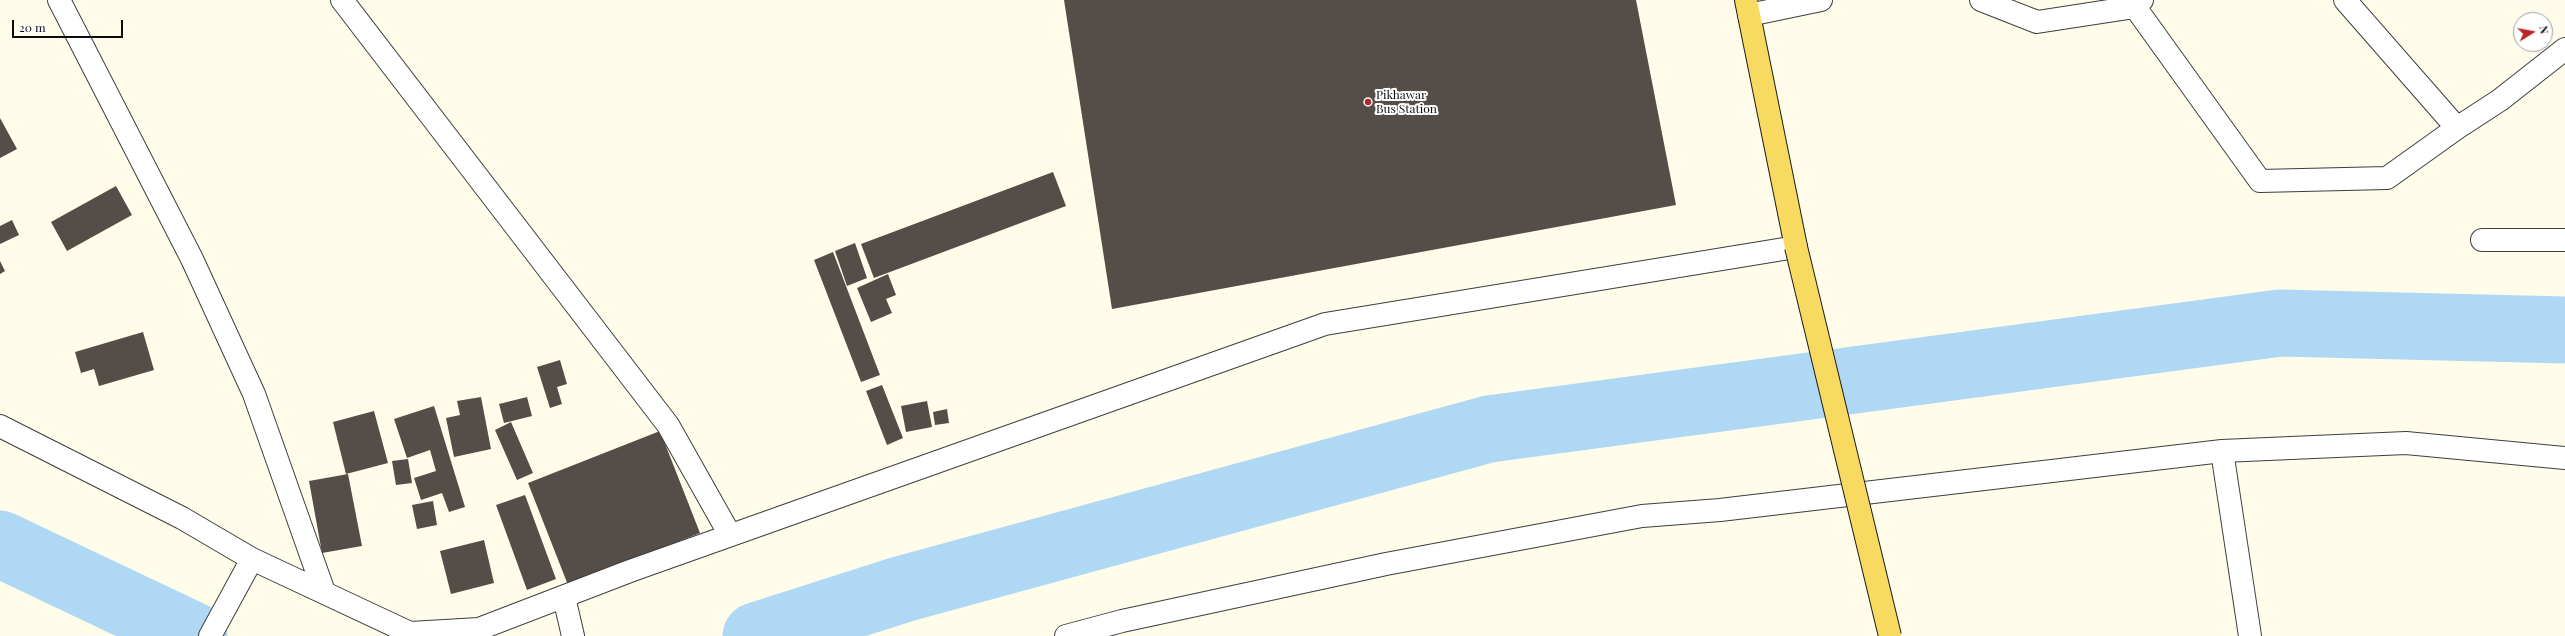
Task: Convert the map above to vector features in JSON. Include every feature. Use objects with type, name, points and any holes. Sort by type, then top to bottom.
[{"type":"main road","points":[[1747,8],[1796,247],[1890,636]]},
{"type":"street","points":[[59,0],[192,259],[254,394],[324,592]]},
{"type":"street","points":[[342,0],[668,425],[730,535]]},
{"type":"street","points":[[1747,8],[1821,0]]},
{"type":"street","points":[[1981,0],[2036,22],[2138,3],[2260,181],[2387,178],[2457,128],[2500,100],[2565,49]]},
{"type":"street","points":[[2345,0],[2457,128]]},
{"type":"street","points":[[2482,240],[2565,240]]},
{"type":"street","points":[[0,426],[182,518],[252,559],[410,633],[479,629],[569,617],[630,571],[1325,324],[1796,247]]},
{"type":"street","points":[[1066,636],[1122,621],[1386,564],[1642,516],[1720,510],[2222,452],[2406,443],[2565,458]]},
{"type":"street","points":[[2222,452],[2250,636]]},
{"type":"street","points":[[210,636],[252,559]]},
{"type":"building","name":"Pikhawar Bus Station","points":[[1064,0],[1636,0],[1676,205],[1112,309]]},
{"type":"building","points":[[0,118],[17,149],[0,158]]},
{"type":"building","points":[[1053,172],[1066,206],[874,278],[861,244]]},
{"type":"building","points":[[116,186],[132,215],[67,251],[51,222]]},
{"type":"building","points":[[12,220],[19,235],[0,244],[0,226]]},
{"type":"building","points":[[855,243],[867,278],[847,286],[835,251]]},
{"type":"building","points":[[833,252],[880,375],[861,382],[814,260]]},
{"type":"building","points":[[0,261],[5,271],[0,274]]},
{"type":"building","points":[[888,274],[896,295],[886,299],[892,313],[871,322],[857,288]]},
{"type":"building","points":[[143,332],[154,370],[99,386],[94,369],[81,373],[75,352]]},
{"type":"building","points":[[560,360],[567,384],[557,387],[562,404],[550,408],[537,367]]},
{"type":"building","points":[[882,385],[903,438],[887,445],[866,391]]},
{"type":"building","points":[[481,397],[491,449],[454,457],[446,418],[460,415],[457,401]]},
{"type":"building","points":[[527,397],[532,416],[504,423],[499,404]]},
{"type":"building","points":[[927,401],[932,427],[906,432],[901,406]]},
{"type":"building","points":[[434,406],[465,507],[449,512],[442,493],[421,500],[414,478],[436,471],[430,450],[407,458],[394,419]]},
{"type":"building","points":[[947,409],[949,423],[935,425],[933,412]]},
{"type":"building","points":[[374,411],[388,463],[346,474],[333,422]]},
{"type":"building","points":[[511,422],[533,473],[517,480],[495,430]]},
{"type":"building","points":[[660,431],[700,533],[568,585],[528,483]]},
{"type":"building","points":[[408,459],[412,483],[396,485],[392,461]]},
{"type":"building","points":[[348,474],[362,546],[322,553],[309,481]]},
{"type":"building","points":[[525,495],[556,579],[527,590],[496,505]]},
{"type":"building","points":[[433,501],[437,525],[417,529],[412,505]]},
{"type":"building","points":[[484,540],[494,583],[451,594],[440,551]]},
{"type":"waterway","points":[[756,636],[903,589],[1489,429],[2280,323],[2565,330]]},
{"type":"waterway","points":[[0,544],[194,636]]},
{"type":"place","name":"Pikhawar Bus Station","points":[[1368,102]]}]
